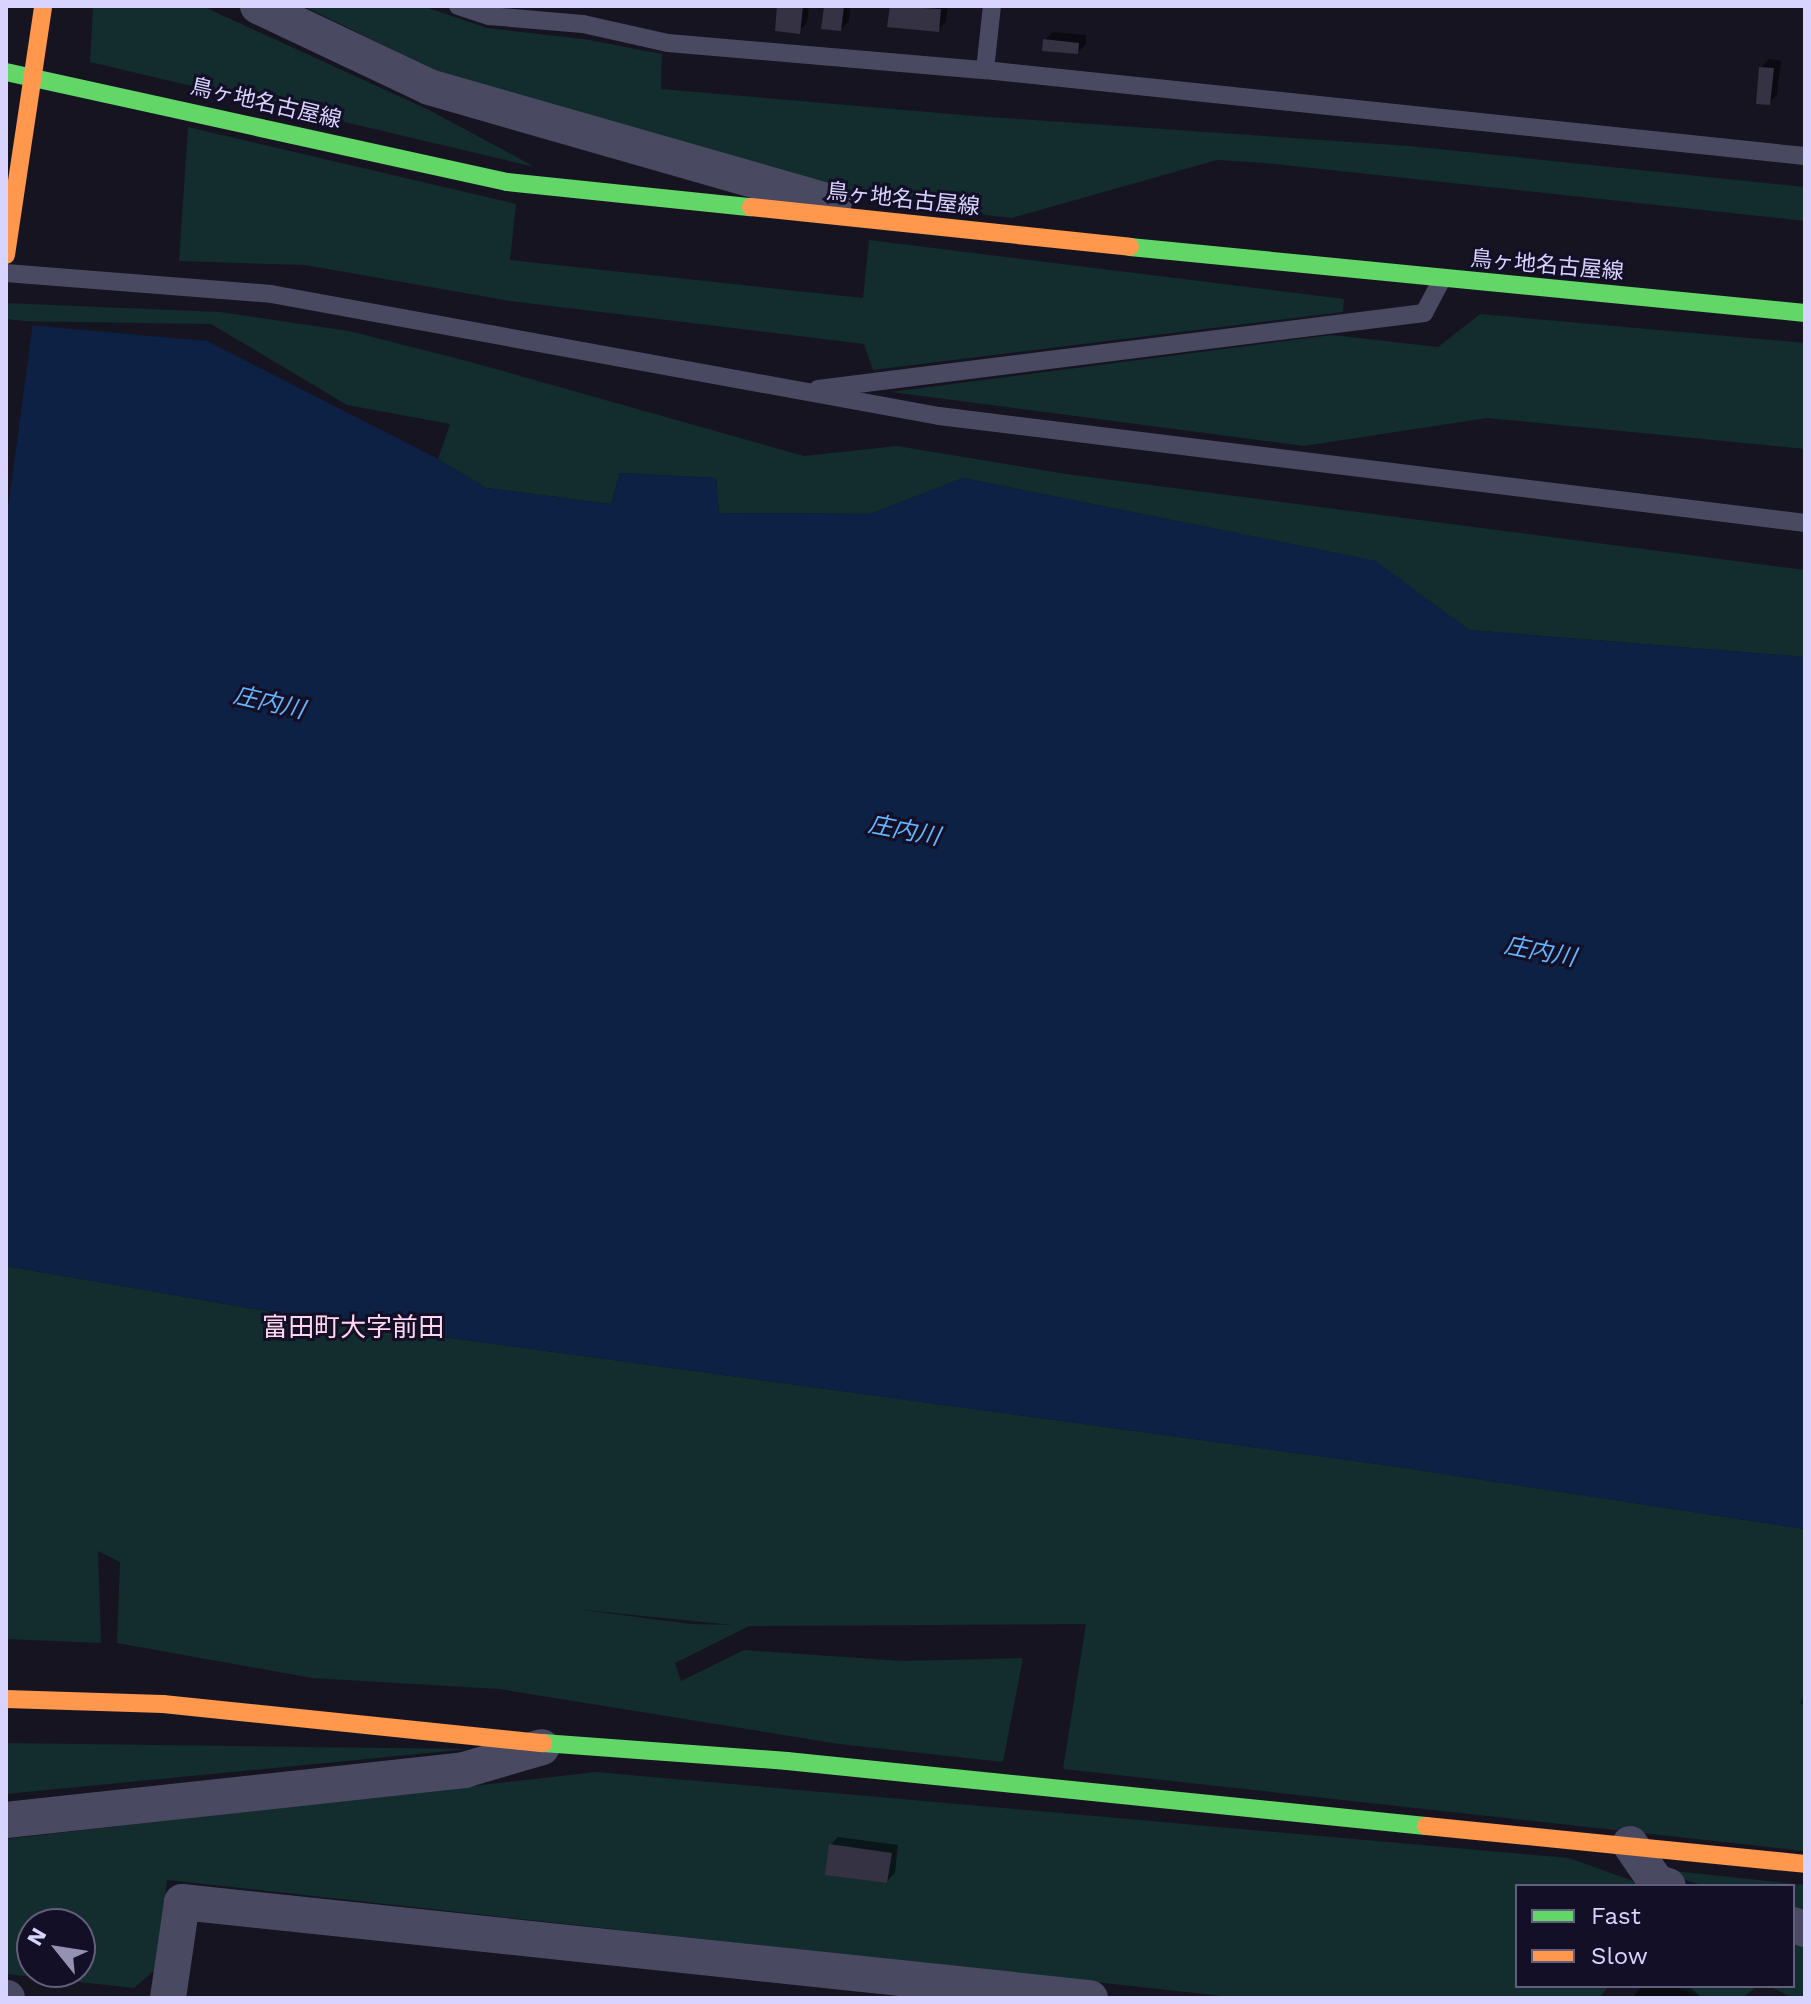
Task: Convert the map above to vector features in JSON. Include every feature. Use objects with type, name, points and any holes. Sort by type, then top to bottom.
[{"type":"main road","points":[[6,255],[43,6]]},
{"type":"main road","name":"鳥ヶ地名古屋線","points":[[6,72],[32,75],[507,182],[1442,279],[1805,313]]},
{"type":"main road","points":[[6,1699],[163,1704],[551,1744],[787,1761],[1805,1864]]},
{"type":"street","points":[[258,6],[429,87],[909,224]]},
{"type":"street","points":[[6,1820],[464,1770],[551,1744]]},
{"type":"street","points":[[1630,1844],[1661,1884]]},
{"type":"street","points":[[168,1998],[182,1902],[1090,1998]]},
{"type":"lane","points":[[458,6],[489,16],[583,24],[668,43],[985,70],[1805,156]]},
{"type":"lane","points":[[985,70],[992,6]]},
{"type":"lane","points":[[6,273],[271,294],[939,416],[1805,523]]},
{"type":"lane","points":[[799,392],[1424,313],[1442,279]]},
{"type":"green space","points":[[93,6],[202,6],[429,110],[535,167],[90,62]]},
{"type":"green space","points":[[303,6],[422,6],[487,28],[584,39],[662,54],[661,89],[975,116],[1409,146],[1805,187],[1805,221],[1217,160],[1012,218],[892,204],[443,74]]},
{"type":"green space","points":[[188,127],[516,204],[510,260],[863,298],[869,240],[1344,299],[1343,312],[873,370],[864,344],[510,301],[305,265],[179,261]]},
{"type":"green space","points":[[6,303],[220,312],[349,331],[804,456],[897,446],[1066,474],[1805,570],[1805,657],[1469,630],[1375,561],[963,478],[871,514],[719,513],[716,478],[620,473],[611,504],[486,488],[438,459],[450,424],[347,405],[211,324],[10,321],[6,320]]},
{"type":"green space","points":[[1480,314],[1805,343],[1805,449],[1487,418],[1304,446],[891,392],[1332,335],[1438,347]]},
{"type":"green space","points":[[6,1266],[319,1320],[1392,1466],[1805,1529],[1805,1693],[1800,1703],[1805,1705],[1805,1851],[1063,1769],[1086,1624],[749,1626],[675,1663],[681,1681],[744,1650],[903,1661],[1023,1658],[1003,1762],[839,1744],[499,1689],[312,1678],[117,1643],[120,1562],[98,1551],[101,1643],[6,1639]],"holes":[[[583,1610],[733,1625],[691,1624]]]},
{"type":"green space","points":[[6,1743],[469,1749],[6,1794]]},
{"type":"green space","points":[[596,1772],[1569,1858],[1641,1884],[1515,1884],[1515,1988],[1607,1988],[1599,1998],[1240,1998],[167,1880],[156,1969],[134,1988],[96,1984],[96,1908],[16,1908],[16,1975],[6,1974],[6,1839]]},
{"type":"green space","points":[[1674,1871],[1805,1885],[1805,1917],[1795,1914],[1795,1884],[1698,1884],[1679,1878]]},
{"type":"green space","points":[[1795,1940],[1805,1943],[1805,1998],[1793,1998],[1773,1988],[1795,1988]]},
{"type":"green space","points":[[1678,1988],[1755,1988],[1742,1998],[1703,1998]]},
{"type":"water","name":"庄内川","points":[[6,323],[207,341],[438,459],[486,488],[611,504],[620,473],[716,478],[719,513],[871,514],[963,478],[1376,561],[1469,630],[1805,657],[1805,1529],[1392,1466],[319,1320],[6,1266]]},
{"type":"pier","points":[[6,319],[33,322],[6,523]]},
{"type":"building","points":[[777,6],[803,6],[800,34],[775,31]]},
{"type":"building","points":[[824,6],[844,6],[841,31],[821,29]]},
{"type":"building","points":[[890,6],[941,9],[939,32],[887,27]]},
{"type":"building","points":[[1043,39],[1079,43],[1078,54],[1042,51]]},
{"type":"building","points":[[1759,67],[1774,68],[1770,105],[1756,104]]},
{"type":"building","points":[[829,1844],[892,1853],[887,1883],[825,1875]]},
{"type":"traffic: fast","points":[[6,72],[507,182],[751,207]]},
{"type":"traffic: fast","points":[[1130,247],[1805,313]]},
{"type":"traffic: fast","points":[[543,1743],[787,1761],[1426,1826]]},
{"type":"traffic: slow","points":[[6,255],[43,6]]},
{"type":"traffic: slow","points":[[751,207],[1130,247]]},
{"type":"traffic: slow","points":[[6,1699],[163,1704],[543,1743]]},
{"type":"traffic: slow","points":[[1426,1826],[1805,1864]]},
{"type":"district","name":"富田町大字前田","points":[[353,1328]]}]
